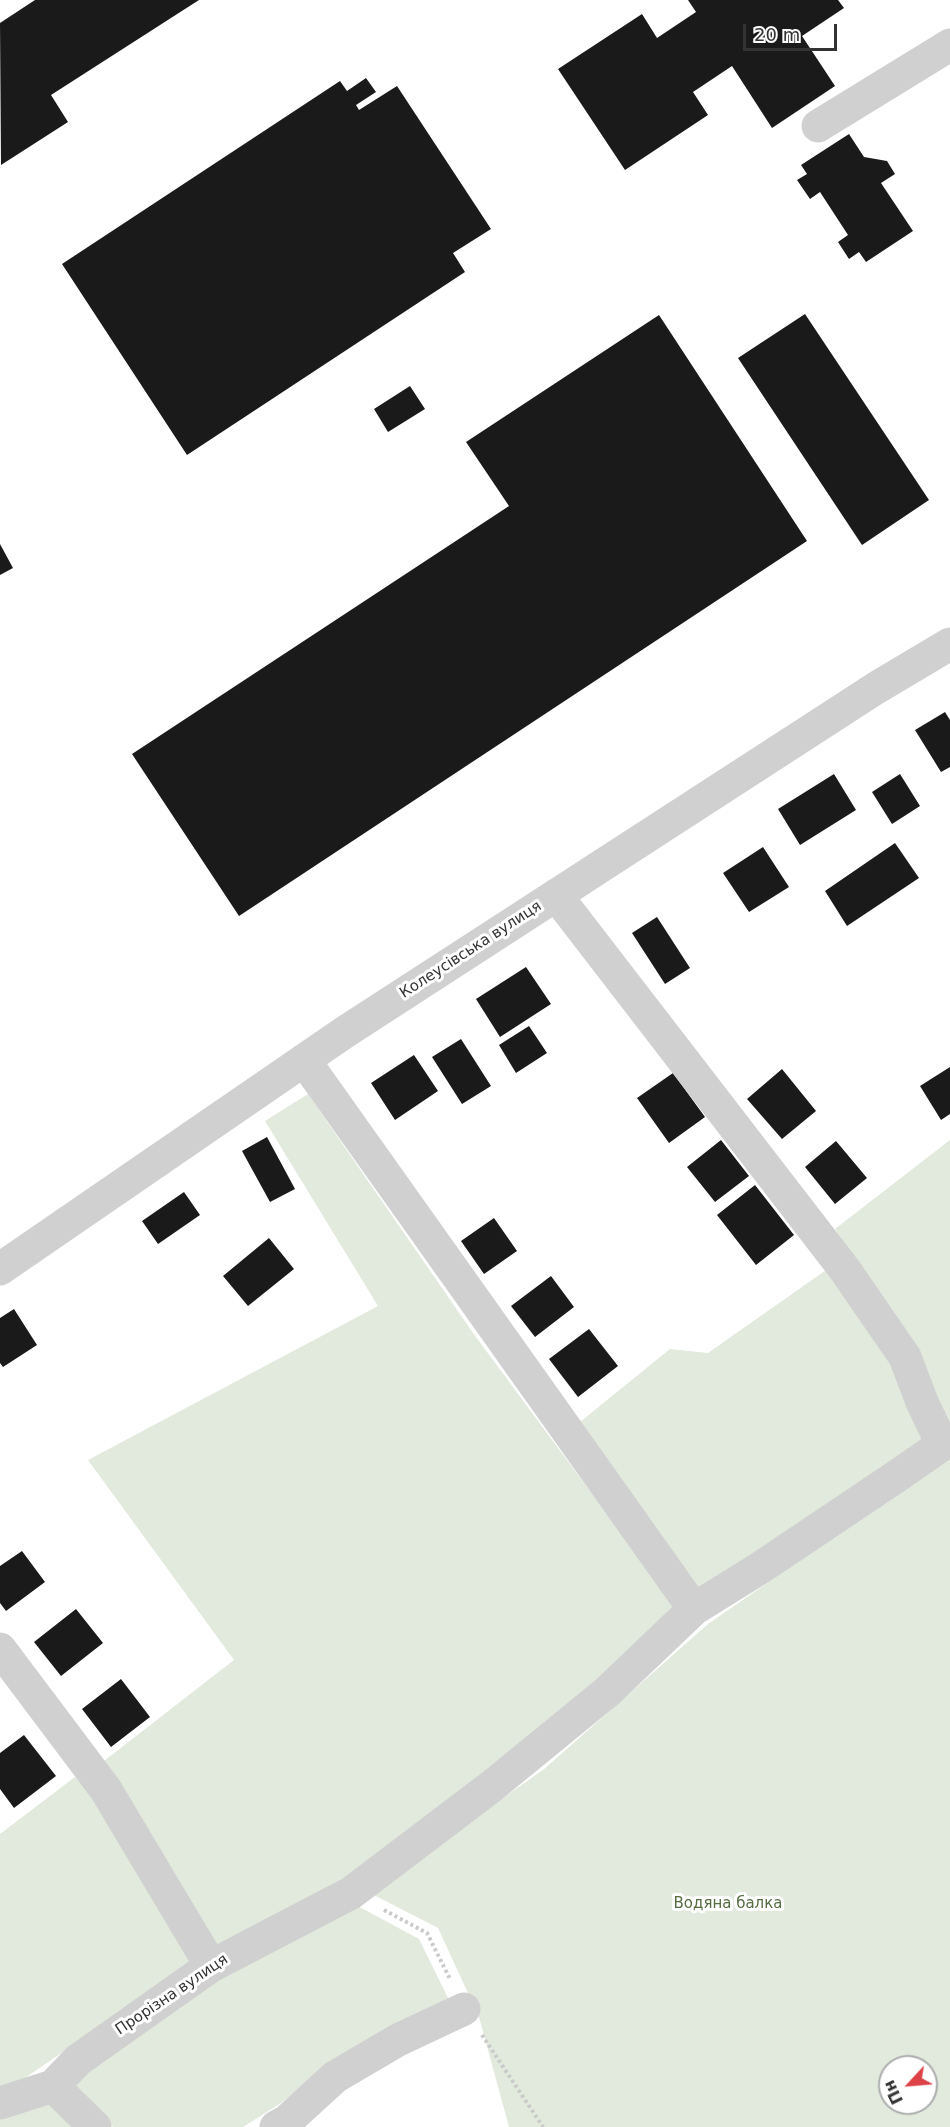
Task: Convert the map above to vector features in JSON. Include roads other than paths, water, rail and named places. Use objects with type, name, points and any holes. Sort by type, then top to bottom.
[{"type":"street","points":[[818,126],[950,45]]},
{"type":"street","name":"Колеусівська вулиця","points":[[0,1269],[304,1060],[876,688],[950,644]]},
{"type":"street","points":[[556,895],[845,1270],[905,1358],[922,1402],[946,1442]]},
{"type":"street","points":[[304,1060],[694,1609]]},
{"type":"street","name":"Прорізна вулиця","points":[[0,2103],[53,2086],[78,2060],[211,1966],[351,1893],[492,1786],[607,1692],[694,1609],[760,1568],[946,1442]]},
{"type":"street","points":[[0,1649],[106,1790],[211,1966]]},
{"type":"street","points":[[276,2127],[287,2121],[335,2077],[398,2040],[464,2009]]},
{"type":"street","points":[[53,2086],[95,2127]]},
{"type":"park label","name":"Водяна балка","points":[[728,1904]]}]
